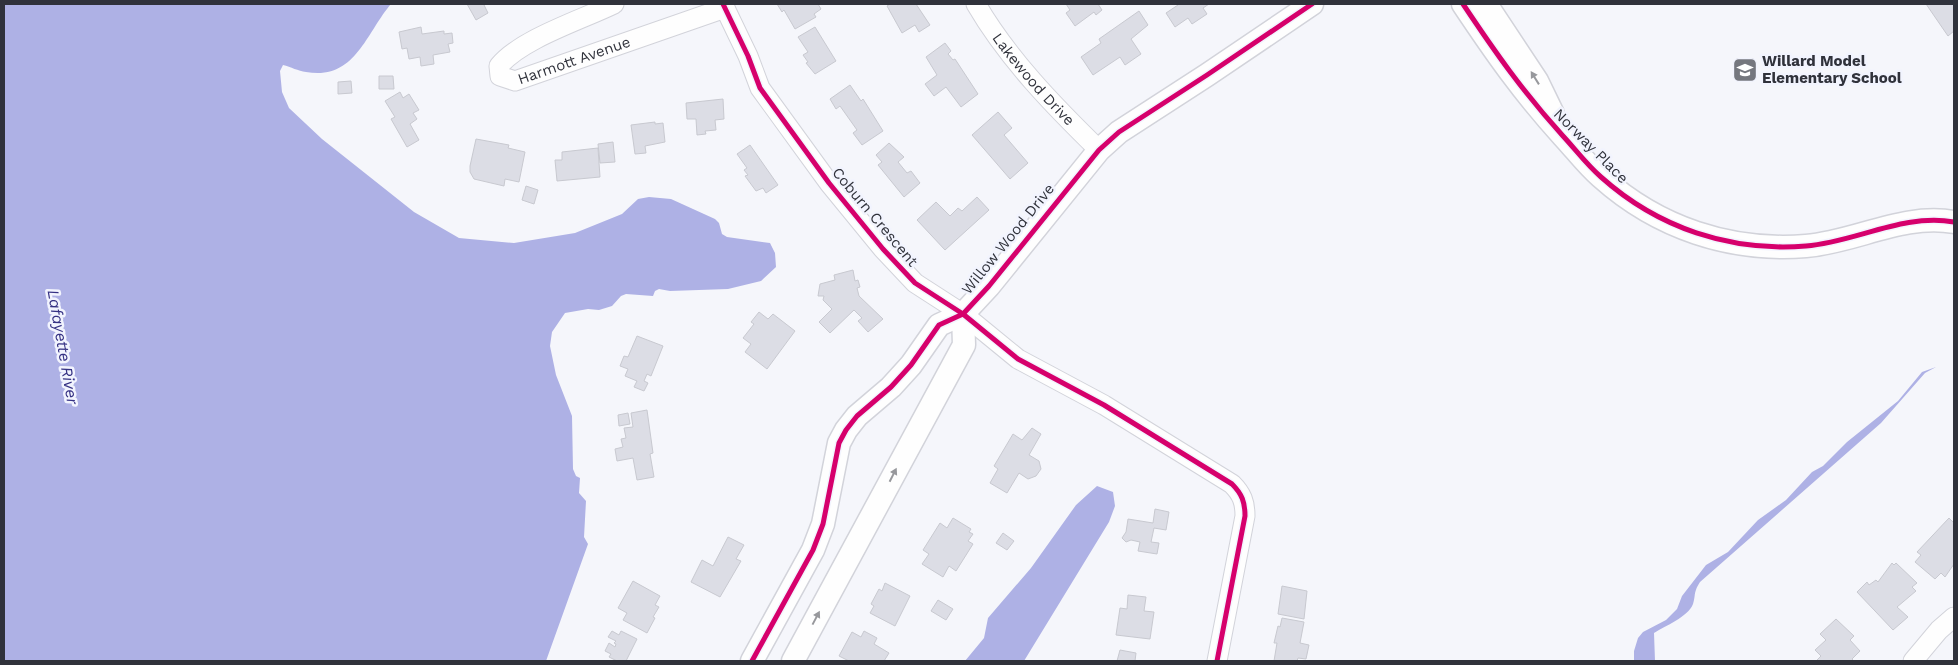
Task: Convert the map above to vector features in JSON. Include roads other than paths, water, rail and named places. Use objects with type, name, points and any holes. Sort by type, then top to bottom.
[{"type":"street","name":"Harmott Avenue","points":[[614,4],[544,36],[506,57],[499,66],[500,76],[515,81],[724,6]]},
{"type":"street","name":"Lakewood Drive","points":[[976,4],[1030,78],[1099,150]]},
{"type":"street","name":"Willow Wood Drive","points":[[752,661],[813,550],[823,524],[839,443],[857,416],[891,387],[911,365],[939,325],[963,314],[989,286],[1099,150],[1119,132],[1312,4]]},
{"type":"street","name":"Norway Place","points":[[1463,4],[1511,76],[1536,108],[1601,177],[1627,199],[1656,217],[1716,240],[1748,246],[1808,246],[1840,240],[1896,224],[1925,221],[1954,222]]},
{"type":"street","name":"Norway Place","points":[[1486,4],[1537,81],[1564,137]]},
{"type":"street","name":"Coburn Crescent","points":[[724,6],[748,56],[760,88],[829,182],[883,249],[915,283],[963,314],[1018,359],[1123,417],[1232,484],[1240,492],[1245,502],[1246,516],[1217,661]]},
{"type":"street","name":"Willow Wood Drive","points":[[793,661],[964,345],[963,314]]},
{"type":"street","points":[[1913,661],[1939,630],[1954,616]]},
{"type":"water","name":"Lafayette River","points":[[4,4],[391,4],[358,52],[348,62],[336,69],[323,73],[306,72],[283,65],[280,71],[282,92],[289,108],[322,139],[414,212],[459,238],[514,243],[575,233],[622,214],[638,199],[649,197],[671,199],[715,219],[719,223],[722,234],[727,237],[770,243],[775,253],[776,267],[761,281],[728,289],[670,291],[659,289],[655,291],[653,296],[626,294],[621,296],[612,306],[599,310],[588,309],[565,313],[552,332],[550,346],[556,375],[572,416],[573,469],[576,476],[580,478],[579,493],[586,501],[584,537],[588,544],[546,661],[4,661]]},
{"type":"water","points":[[1936,367],[1925,373],[1881,423],[1700,582],[1690,609],[1681,617],[1654,633],[1655,661],[1634,661],[1634,651],[1638,638],[1643,632],[1666,620],[1677,609],[1682,596],[1706,565],[1728,552],[1758,520],[1786,500],[1812,472],[1823,466],[1847,442],[1898,401],[1922,372]]},
{"type":"water","points":[[1097,486],[1113,492],[1115,506],[1109,522],[1024,661],[965,661],[984,638],[988,618],[1031,568],[1076,505]]},
{"type":"place","name":"Willard Model Elementary School","points":[[1745,70]]}]
